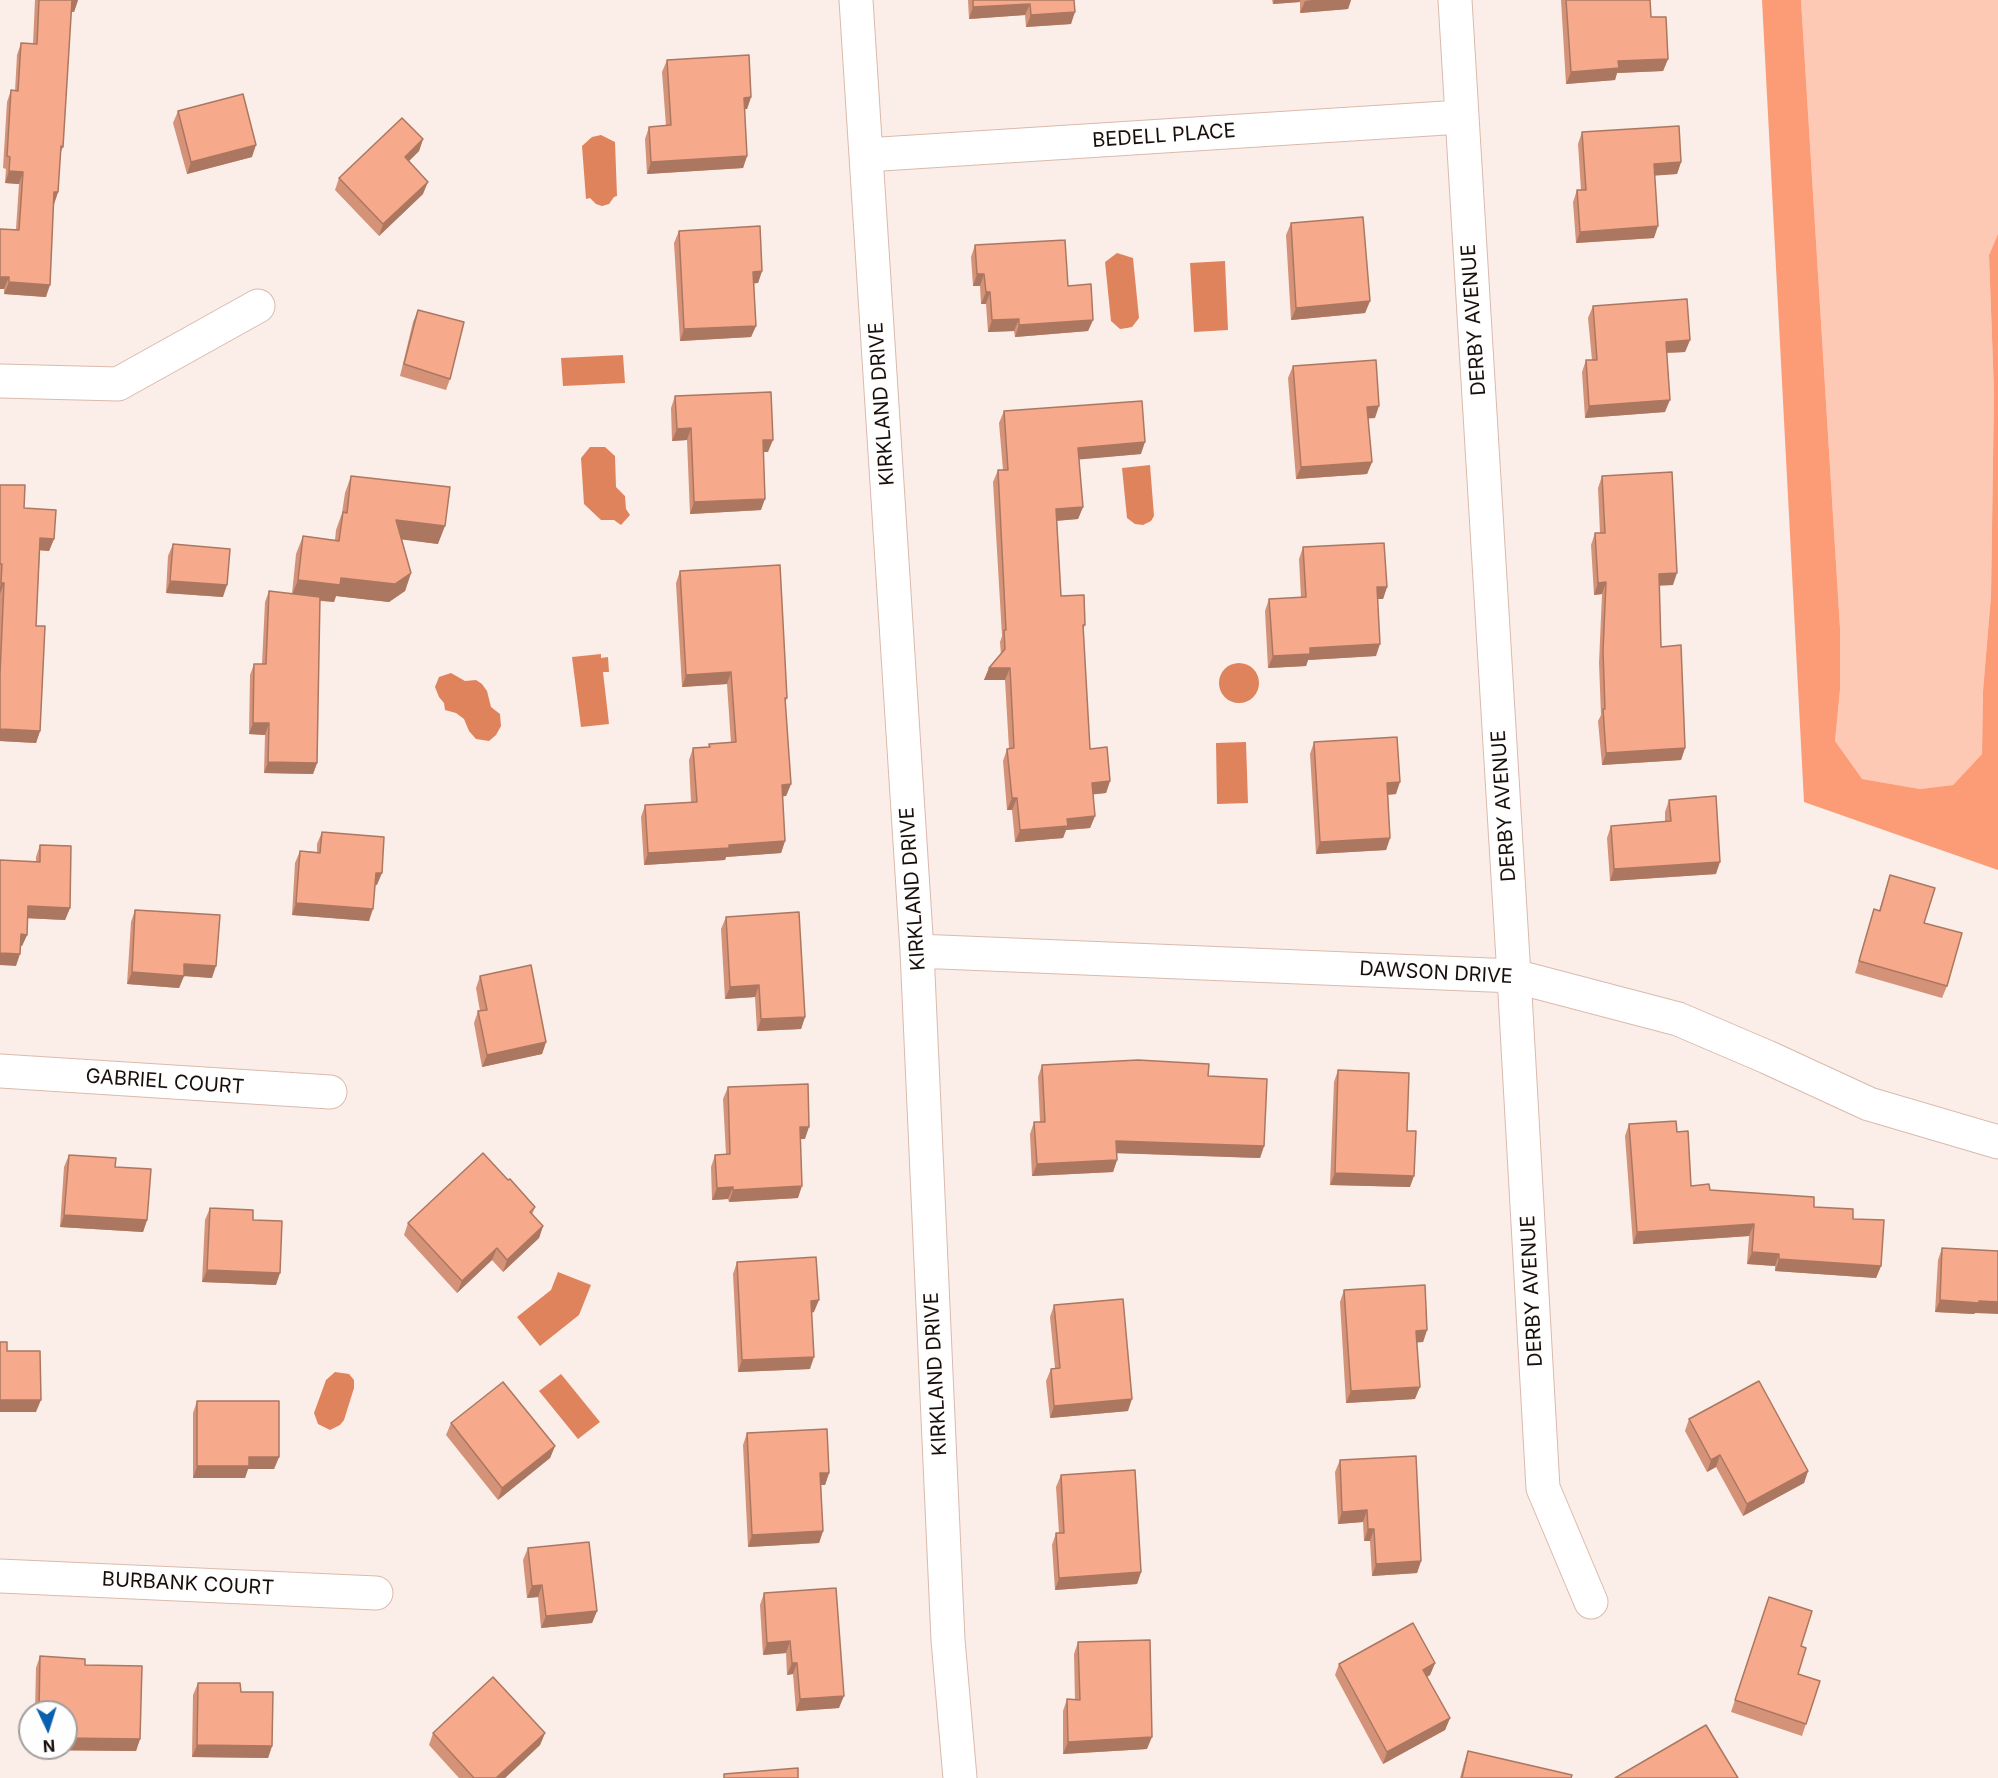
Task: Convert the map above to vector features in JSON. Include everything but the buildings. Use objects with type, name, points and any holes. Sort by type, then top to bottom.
[{"type":"street","name":"KIRKLAND DRIVE","points":[[856,0],[917,951],[948,1640],[960,1778]]},
{"type":"street","name":"DERBY AVENUE","points":[[1455,0],[1543,1488],[1590,1602]]},
{"type":"street","name":"BEDELL PLACE","points":[[866,155],[1461,117]]},
{"type":"street","points":[[0,381],[118,384],[258,306]]},
{"type":"street","name":"DAWSON DRIVE","points":[[917,951],[1514,976],[1678,1019],[1767,1056],[1869,1104],[1998,1142]]},
{"type":"street","name":"GABRIEL COURT","points":[[0,1071],[330,1092]]},
{"type":"street","name":"BURBANK COURT","points":[[0,1576],[376,1593]]},
{"type":"shaded area","points":[[1762,0],[1801,0],[1840,628],[1840,690],[1835,741],[1862,779],[1920,789],[1953,785],[1982,754],[1983,691],[1991,596],[1994,392],[1989,255],[1998,234],[1998,870],[1804,802]]},
{"type":"shaded area","points":[[1801,0],[1998,0],[1998,234],[1989,255],[1994,392],[1991,596],[1983,691],[1982,754],[1953,785],[1920,789],[1861,779],[1835,741],[1840,690],[1840,628]]},
{"type":"shaded area","points":[[601,135],[615,142],[617,196],[609,204],[602,206],[590,198],[586,199],[582,146],[592,137]]},
{"type":"shaded area","points":[[1117,253],[1133,258],[1139,318],[1132,327],[1120,329],[1111,321],[1105,262]]},
{"type":"shaded area","points":[[1225,261],[1228,330],[1194,332],[1190,263]]},
{"type":"shaded area","points":[[623,355],[625,383],[563,386],[561,358]]},
{"type":"shaded area","points":[[590,447],[605,447],[615,456],[616,487],[625,496],[626,509],[630,515],[621,525],[614,520],[601,520],[584,504],[581,458]]},
{"type":"shaded area","points":[[1150,465],[1154,516],[1151,521],[1143,525],[1135,524],[1127,518],[1122,468]]},
{"type":"shaded area","points":[[601,654],[601,658],[608,657],[609,672],[603,672],[609,724],[581,727],[572,657]]},
{"type":"shaded area","points":[[1239,663],[1247,664],[1253,669],[1258,675],[1258,691],[1253,697],[1247,702],[1239,703],[1231,702],[1225,697],[1220,691],[1219,683],[1220,675],[1225,669],[1231,664]]},
{"type":"shaded area","points":[[451,673],[465,681],[476,680],[482,684],[487,691],[491,707],[500,714],[501,726],[489,741],[476,739],[469,731],[464,719],[456,713],[445,710],[444,703],[435,687],[439,677]]},
{"type":"shaded area","points":[[1246,742],[1248,803],[1217,804],[1216,743]]},
{"type":"shaded area","points":[[558,1272],[591,1285],[579,1315],[540,1346],[517,1317],[551,1290]]},
{"type":"shaded area","points":[[335,1372],[349,1374],[354,1380],[354,1388],[344,1420],[330,1430],[318,1424],[314,1413],[326,1380]]},
{"type":"shaded area","points":[[561,1374],[600,1422],[578,1439],[539,1391]]}]
